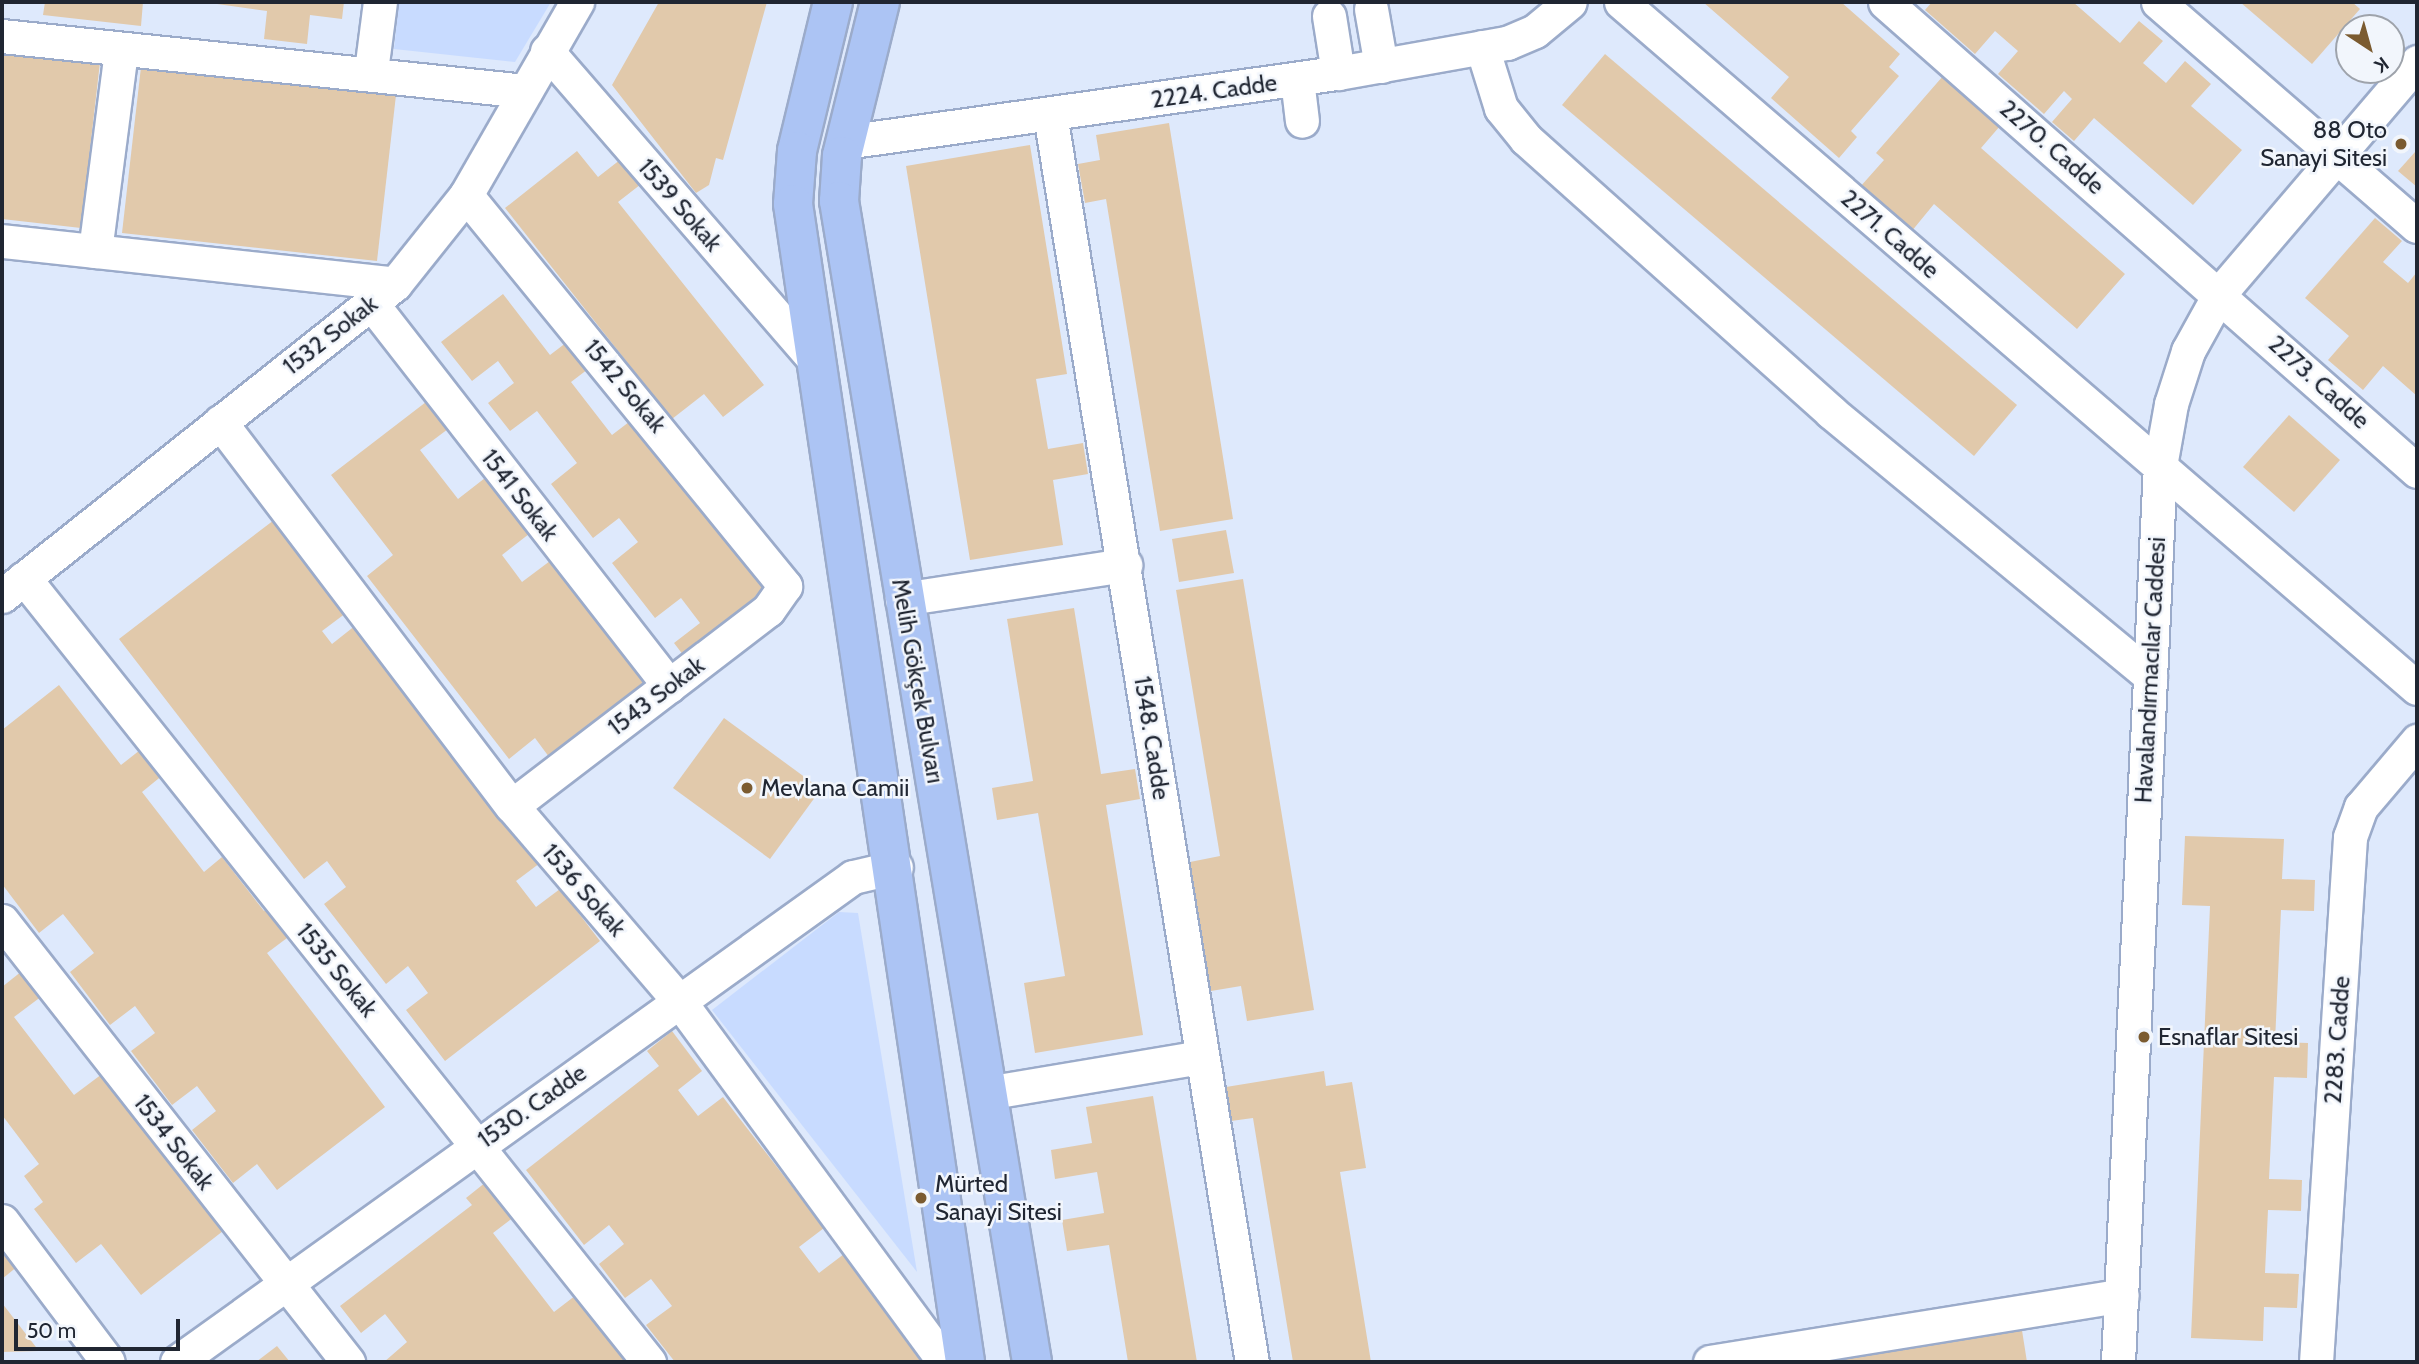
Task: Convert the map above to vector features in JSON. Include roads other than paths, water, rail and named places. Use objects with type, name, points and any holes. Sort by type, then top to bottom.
[{"type":"main road","name":"Melih Gökçek Bulvarı","points":[[833,2],[792,177],[813,358],[896,867],[965,1362]]},
{"type":"main road","name":"Melih Gökçek Bulvarı","points":[[880,2],[845,142],[839,201],[902,599],[992,1092],[1032,1362]]},
{"type":"street","points":[[371,71],[380,2]]},
{"type":"street","name":"1532 Sokak","points":[[13,587],[383,294],[466,195],[577,2]]},
{"type":"street","name":"2224. Cadde","points":[[845,142],[1338,73],[1482,47],[1523,37],[1570,2]]},
{"type":"street","name":"2271. Cadde","points":[[1620,2],[2417,688]]},
{"type":"street","name":"2270. Cadde","points":[[1885,2],[2220,293]]},
{"type":"street","points":[[2158,2],[2417,226]]},
{"type":"street","points":[[1371,9],[1381,66]]},
{"type":"street","points":[[1329,16],[1338,73]]},
{"type":"street","points":[[2,36],[121,50],[371,71],[525,91]]},
{"type":"street","points":[[1482,47],[1501,108],[1526,139],[1831,412],[2150,676]]},
{"type":"street","points":[[95,251],[121,50]]},
{"type":"street","name":"1539 Sokak","points":[[547,51],[813,358]]},
{"type":"street","name":"Havalandırmacılar Caddesi","points":[[2119,1362],[2160,466],[2188,351],[2220,293],[2417,62]]},
{"type":"street","points":[[1297,79],[1302,121]]},
{"type":"street","name":"1548. Cadde","points":[[1050,114],[1252,1362]]},
{"type":"street","name":"1542 Sokak","points":[[466,195],[784,578]]},
{"type":"street","points":[[2,241],[95,251],[383,294]]},
{"type":"street","name":"2273. Cadde","points":[[2220,293],[2417,471]]},
{"type":"street","name":"1541 Sokak","points":[[383,294],[669,686]]},
{"type":"street","name":"1536 Sokak","points":[[220,422],[512,806],[680,1002],[944,1362]]},
{"type":"street","points":[[902,599],[1125,565]]},
{"type":"street","name":"1543 Sokak","points":[[512,806],[778,602],[784,578]]},
{"type":"street","name":"1535 Sokak","points":[[13,587],[476,1146],[649,1362]]},
{"type":"street","name":"2283. Cadde","points":[[2316,1362],[2350,837],[2361,807],[2417,741]]},
{"type":"street","name":"1530. Cadde","points":[[177,1362],[853,877],[896,867]]},
{"type":"street","name":"1534 Sokak","points":[[2,921],[348,1362]]},
{"type":"street","points":[[992,1092],[1201,1057]]},
{"type":"street","points":[[2,1221],[108,1362]]},
{"type":"street","points":[[1710,1362],[2122,1295]]},
{"type":"place","name":"88 Oto Sanayi Sitesi","points":[[2401,144]]},
{"type":"place","name":"Mevlana Camii","points":[[747,788]]},
{"type":"place","name":"Esnaflar Sitesi","points":[[2144,1037]]},
{"type":"place","name":"Mürted Sanayi Sitesi","points":[[921,1198]]}]
